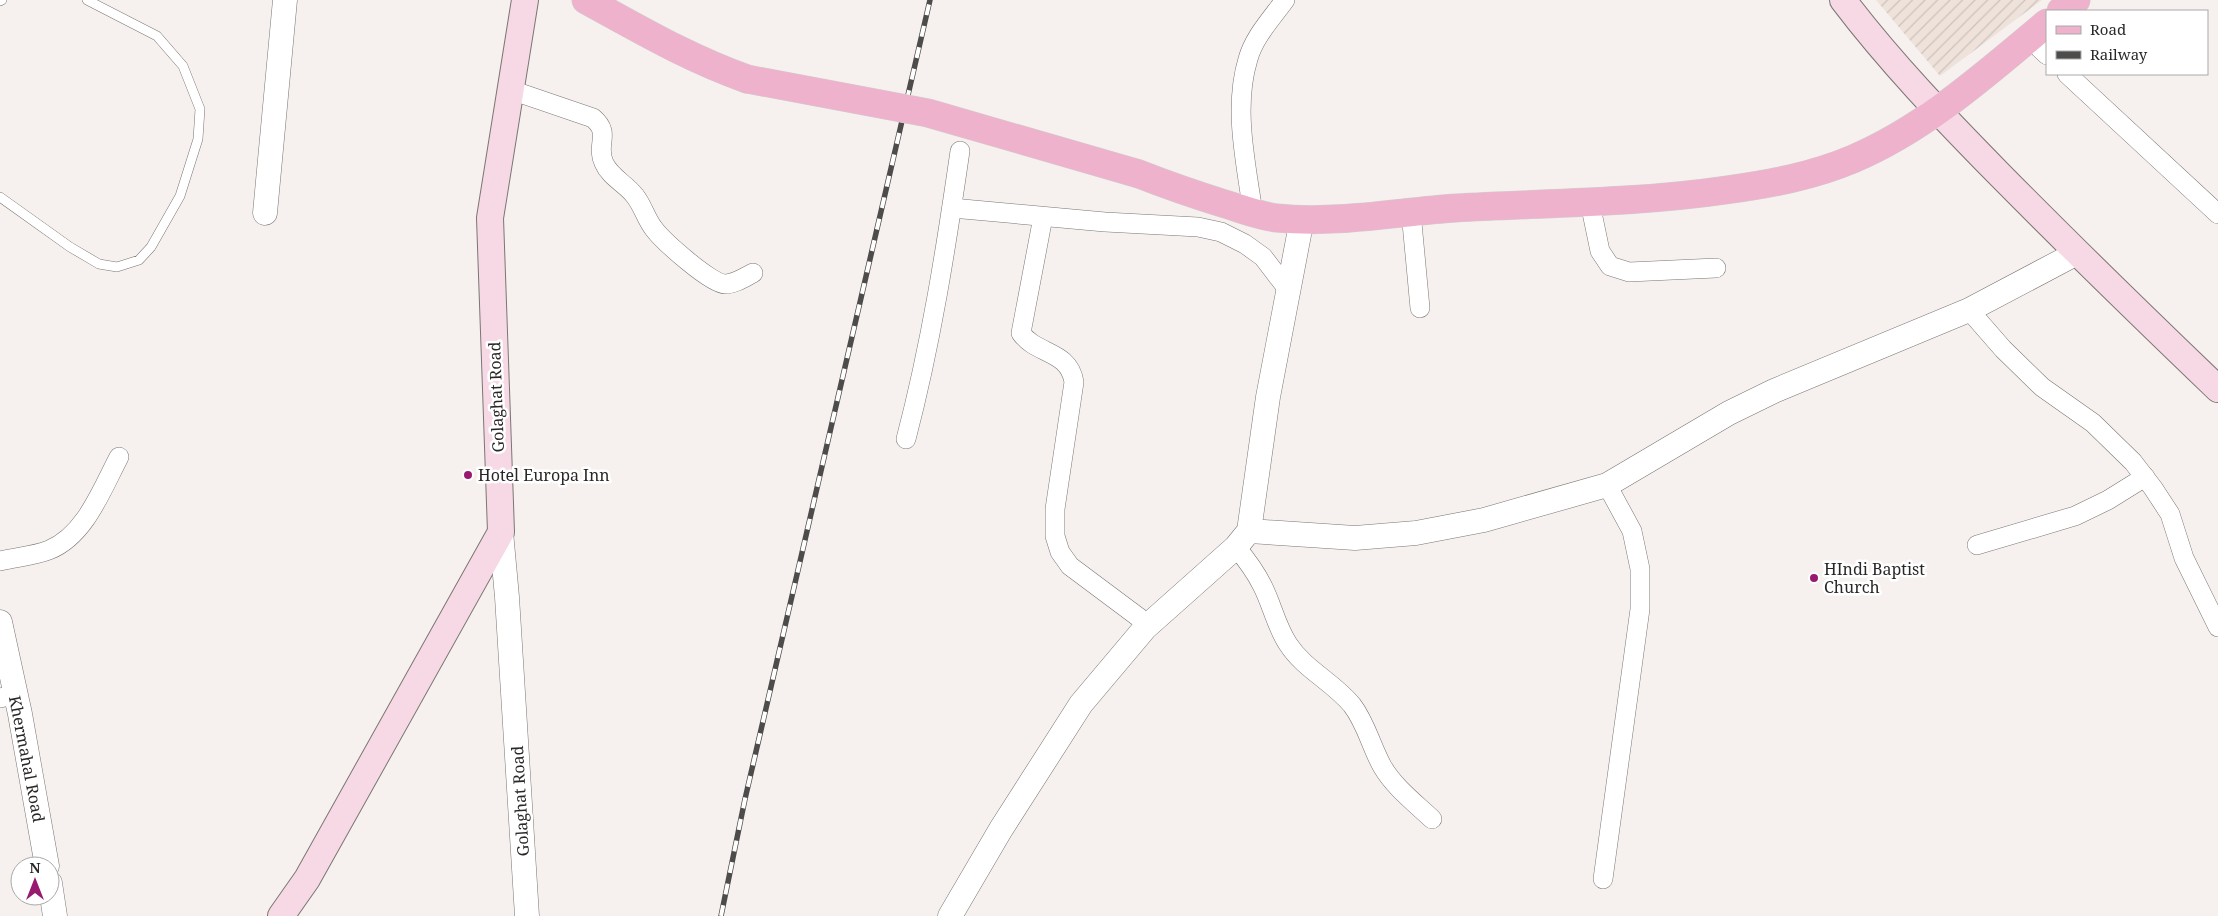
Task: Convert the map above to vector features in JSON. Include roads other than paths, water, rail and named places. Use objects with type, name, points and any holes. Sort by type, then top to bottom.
[{"type":"main road","name":"Golaghat Road","points":[[501,532],[490,218],[525,0]]},
{"type":"main road","points":[[586,0],[661,42],[708,65],[747,79],[928,113],[1138,174],[1177,189],[1252,213],[1274,218],[1302,219],[1590,203],[1707,193],[1762,185],[1811,174],[1854,159],[1937,111],[2041,39]]},
{"type":"main road","points":[[1843,0],[1868,33],[1937,111],[2077,254],[2218,389]]},
{"type":"main road","points":[[2062,10],[2076,0]]},
{"type":"main road","points":[[281,916],[307,879],[501,532]]},
{"type":"street","points":[[266,213],[285,0]]},
{"type":"street","points":[[1252,213],[1241,117],[1244,82],[1248,58],[1259,36],[1285,0]]},
{"type":"street","points":[[2068,75],[2215,205]]},
{"type":"street","points":[[511,90],[593,118],[601,125],[601,155],[609,171],[635,196],[653,228],[661,238],[709,279],[724,284],[753,273]]},
{"type":"street","points":[[906,439],[923,374],[944,266],[960,151]]},
{"type":"street","points":[[1590,203],[1600,251],[1610,266],[1629,272],[1716,268]]},
{"type":"street","points":[[952,208],[1043,217],[1198,227],[1221,232],[1245,244],[1263,257],[1289,292]]},
{"type":"street","points":[[1411,212],[1420,308]]},
{"type":"street","points":[[1043,217],[1020,326],[1025,339],[1063,360],[1072,371],[1074,382],[1055,509],[1055,536],[1060,552],[1070,566],[1149,624]]},
{"type":"street","points":[[1302,219],[1242,539],[1252,568],[1263,586],[1280,631],[1289,646],[1299,658],[1351,704],[1360,717],[1382,766],[1390,779],[1432,819]]},
{"type":"street","points":[[950,916],[1010,813],[1081,704],[1149,624],[1242,539],[1355,538],[1416,533],[1484,520],[1607,484],[1729,413],[1774,391],[1969,310],[2077,254]]},
{"type":"street","points":[[1969,310],[2003,349],[2042,387],[2093,422],[2145,477],[2170,514],[2184,558],[2218,627]]},
{"type":"street","points":[[0,560],[49,550],[70,539],[91,509],[119,457]]},
{"type":"street","points":[[1977,545],[2075,516],[2108,500],[2145,477]]},
{"type":"street","points":[[1603,879],[1640,610],[1640,569],[1632,531],[1607,484]]},
{"type":"street","name":"Golaghat Road","points":[[501,532],[507,598],[527,916]]},
{"type":"street","name":"Khermahal Road","points":[[0,622],[8,696],[45,856]]},
{"type":"lane","points":[[0,197],[70,247],[99,264],[117,267],[139,260],[151,247],[180,196],[198,139],[200,109],[183,66],[156,36],[87,0]]},
{"type":"railway","points":[[721,916],[745,799],[930,0]]},
{"type":"place","name":"Hotel Europa Inn","points":[[468,475]]},
{"type":"place","name":"HIndi Baptist Church","points":[[1814,578]]}]
